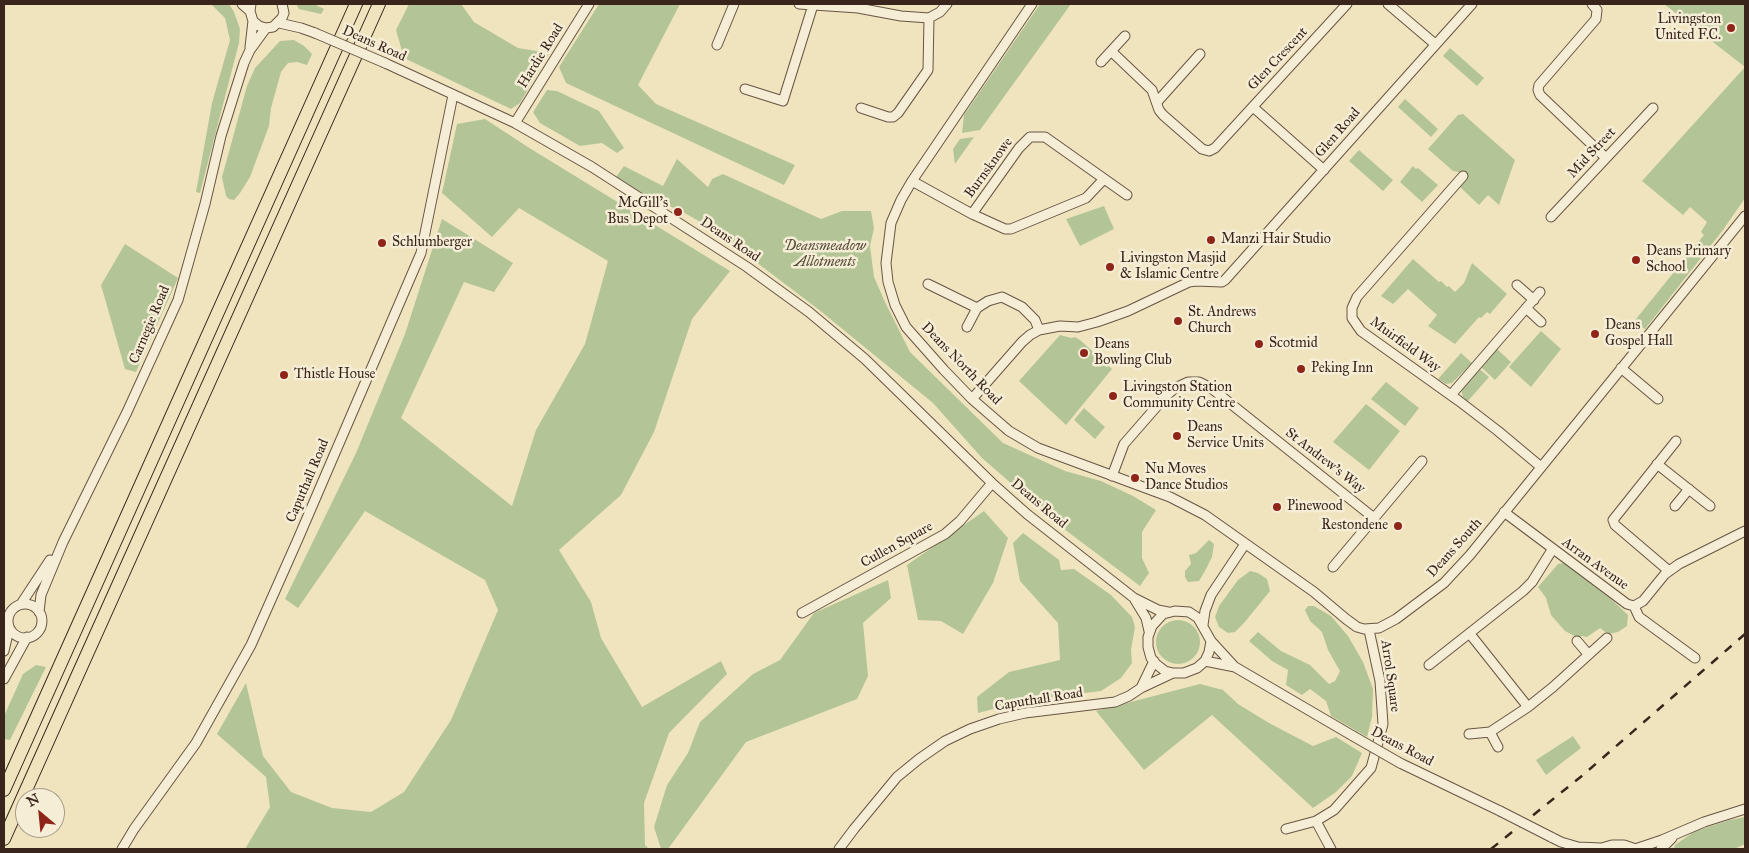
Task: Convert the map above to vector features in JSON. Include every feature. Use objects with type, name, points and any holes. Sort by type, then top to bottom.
[{"type":"highway","points":[[4,790],[356,4]]},
{"type":"highway","points":[[4,839],[379,4]]},
{"type":"street","points":[[242,4],[251,7],[253,21],[259,26],[266,28],[273,27],[279,23],[283,8]]},
{"type":"street","name":"Hardie Road","points":[[515,123],[589,4]]},
{"type":"street","points":[[717,45],[734,4]]},
{"type":"street","points":[[798,4],[858,8],[901,16],[929,18],[940,12],[947,4]]},
{"type":"street","name":"Deans North Road","points":[[1032,4],[901,200],[891,223],[886,263],[888,282],[895,305],[906,327],[921,346],[972,399],[1009,431],[1038,448],[1170,497],[1205,515],[1245,544]]},
{"type":"street","name":"Glen Crescent","points":[[1324,170],[1252,107],[1347,4]]},
{"type":"street","points":[[1388,4],[1435,44]]},
{"type":"street","name":"Glen Road","points":[[1039,330],[1060,326],[1078,327],[1097,322],[1128,311],[1190,282],[1222,282],[1225,280],[1472,4]]},
{"type":"street","points":[[1592,4],[1597,10],[1596,19],[1539,85],[1538,90],[1540,95],[1606,158]]},
{"type":"street","points":[[745,89],[783,101],[813,5]]},
{"type":"street","name":"Deans Road","points":[[283,8],[301,28]]},
{"type":"street","points":[[861,108],[888,117],[893,117],[898,112],[928,70],[929,18]]},
{"type":"street","name":"Carnegie Road","points":[[250,50],[253,21]]},
{"type":"street","name":"Deans Road","points":[[279,23],[315,33],[515,123],[592,167],[690,230],[808,312],[865,359],[992,483],[1027,514],[1134,598],[1158,610],[1168,612]]},
{"type":"street","name":"Carnegie Road","points":[[4,679],[27,638],[40,628],[40,595],[63,542],[127,412],[178,300],[205,204],[221,136],[244,64],[250,50],[266,28]]},
{"type":"street","points":[[1101,62],[1125,36]]},
{"type":"street","points":[[1111,51],[1152,90],[1159,110],[1163,115],[1202,149],[1209,151],[1215,148],[1252,107]]},
{"type":"street","points":[[1157,102],[1200,54]]},
{"type":"street","name":"Caputhall Road","points":[[122,849],[134,829],[196,743],[250,645],[298,540],[421,253],[453,95]]},
{"type":"street","name":"Mid Street","points":[[1551,217],[1652,108]]},
{"type":"street","name":"Burnsknowe","points":[[972,214],[1019,148],[1030,137],[1045,137],[1127,195]]},
{"type":"street","name":"Muirfield Way","points":[[1463,176],[1357,297],[1352,308],[1352,318],[1361,331],[1451,395],[1498,431],[1540,467]]},
{"type":"street","name":"Burnsknowe","points":[[912,181],[972,214],[1005,229],[1086,198],[1104,179]]},
{"type":"street","name":"Deans South","points":[[1369,630],[1379,628],[1396,619],[1444,583],[1470,555],[1745,216]]},
{"type":"street","points":[[928,284],[945,296],[977,308]]},
{"type":"street","points":[[1517,284],[1534,300]]},
{"type":"street","points":[[1451,395],[1540,292]]},
{"type":"street","points":[[967,327],[977,308],[988,301],[1002,297],[1022,307],[1035,320],[1039,330],[1030,334],[1022,342],[972,399]]},
{"type":"street","points":[[1526,308],[1541,322]]},
{"type":"street","points":[[1621,368],[1658,399]]},
{"type":"street","name":"St Andrew's Way","points":[[1112,476],[1124,444],[1165,397],[1175,388],[1188,382],[1199,382],[1211,388],[1374,518]]},
{"type":"street","points":[[1669,571],[1615,525],[1614,520],[1676,441]]},
{"type":"street","points":[[1332,567],[1422,461]]},
{"type":"street","points":[[1657,464],[1710,506]]},
{"type":"street","name":"Cullen Square","points":[[802,614],[945,534],[960,521],[992,483]]},
{"type":"street","points":[[1675,506],[1689,489]]},
{"type":"street","name":"Arran Avenue","points":[[1504,512],[1552,550],[1627,604],[1634,606],[1643,601],[1669,571],[1679,564],[1745,531]]},
{"type":"street","name":"Carnegie Road","points":[[4,651],[9,629],[7,620],[9,614],[20,604],[63,542]]},
{"type":"street","points":[[1203,625],[1205,611],[1212,595],[1245,544],[1314,592],[1357,627],[1369,630]]},
{"type":"street","points":[[1429,665],[1470,634],[1532,582],[1552,550]]},
{"type":"street","points":[[1189,612],[1201,606],[1212,595]]},
{"type":"street","name":"Deans Road","points":[[1134,598],[1146,618],[1149,631]]},
{"type":"street","points":[[20,604],[29,604],[39,612]]},
{"type":"street","points":[[1634,606],[1639,617],[1694,658]]},
{"type":"street","points":[[1168,612],[1189,612],[1198,618],[1203,625],[1211,641],[1205,661],[1197,668],[1184,673],[1173,673],[1165,671],[1154,661],[1148,647],[1149,631],[1157,619],[1168,612]]},
{"type":"street","points":[[9,629],[17,636],[27,638]]},
{"type":"street","name":"Arrol Square","points":[[1286,830],[1316,821],[1334,810],[1371,768],[1383,724],[1380,681],[1369,630]]},
{"type":"street","points":[[1470,634],[1528,707]]},
{"type":"street","points":[[1469,734],[1490,732],[1528,707],[1565,677],[1607,638]]},
{"type":"street","name":"Deans Road","points":[[1211,641],[1235,667],[1353,736],[1400,763],[1551,837],[1563,846],[1599,848],[1618,845],[1635,849]]},
{"type":"street","points":[[1577,641],[1588,654]]},
{"type":"street","points":[[1141,688],[1154,661]]},
{"type":"street","name":"Deans Road","points":[[1205,661],[1235,667]]},
{"type":"street","name":"Caputhall Road","points":[[839,849],[897,777],[945,741],[970,729],[999,719],[1025,713],[1115,702],[1173,673]]},
{"type":"street","points":[[1490,732],[1498,747]]},
{"type":"street","points":[[1635,849],[1704,822],[1745,809]]},
{"type":"street","points":[[1316,821],[1331,849]]},
{"type":"street","points":[[1661,849],[1678,833]]},
{"type":"green space","points":[[211,4],[229,4],[240,29],[239,43],[200,193],[196,192],[212,103],[230,40],[225,18]]},
{"type":"green space","points":[[296,4],[314,4],[324,9],[321,14],[299,9]]},
{"type":"green space","points":[[409,4],[461,4],[474,22],[518,48],[549,53],[520,103],[511,109],[404,58],[396,30]]},
{"type":"green space","points":[[599,4],[680,4],[638,85],[656,104],[795,165],[784,185],[566,83],[559,67]]},
{"type":"green space","points":[[1040,4],[1071,4],[980,130],[962,133],[964,115]]},
{"type":"green space","points":[[1664,4],[1745,4],[1745,67]]},
{"type":"green space","points":[[294,40],[312,54],[307,65],[297,62],[288,63],[281,72],[271,108],[269,126],[250,177],[234,200],[229,199],[226,196],[222,177],[247,86],[255,68],[280,41]]},
{"type":"green space","points":[[1450,48],[1484,78],[1477,86],[1443,56]]},
{"type":"green space","points":[[1745,67],[1745,198],[1723,230],[1645,329],[1635,324],[1636,319],[1704,235],[1701,232],[1707,222],[1690,207],[1683,215],[1642,181]]},
{"type":"green space","points":[[547,90],[557,91],[599,111],[624,148],[617,153],[602,143],[580,146],[540,123],[533,112]]},
{"type":"green space","points":[[1405,99],[1438,129],[1431,137],[1398,107]]},
{"type":"green space","points":[[1463,114],[1515,160],[1499,205],[1488,195],[1479,205],[1460,187],[1468,178],[1464,173],[1453,171],[1428,149],[1458,115]]},
{"type":"green space","points":[[485,119],[730,271],[692,319],[654,432],[621,495],[559,550],[591,602],[601,638],[642,707],[721,661],[727,674],[669,733],[644,803],[645,845],[649,849],[245,849],[270,807],[266,777],[217,734],[246,683],[263,756],[291,792],[332,808],[371,812],[404,792],[451,720],[498,610],[485,580],[365,511],[298,608],[285,599],[356,453],[405,334],[442,219],[513,263],[494,292],[464,282],[401,418],[512,506],[536,430],[585,344],[608,261],[519,208],[492,237],[442,193],[457,124]]},
{"type":"green space","points":[[974,137],[955,164],[953,149],[960,139]]},
{"type":"green space","points":[[1359,150],[1393,180],[1383,191],[1349,161]]},
{"type":"green space","name":"Deansmeadow Allotments","points":[[677,159],[708,187],[712,179],[723,174],[821,219],[842,211],[871,211],[874,228],[870,246],[874,277],[910,352],[1003,443],[1065,471],[1101,481],[1133,496],[1156,510],[1142,532],[1142,558],[1149,573],[1140,586],[1060,526],[982,458],[933,403],[818,309],[711,228],[681,211],[646,196],[616,177],[624,166],[663,186]]},
{"type":"green space","points":[[1413,166],[1438,185],[1422,202],[1400,182]]},
{"type":"green space","points":[[1104,206],[1114,229],[1080,246],[1066,219]]},
{"type":"green space","points":[[125,244],[178,278],[136,372],[125,369],[101,285]]},
{"type":"green space","points":[[1413,259],[1439,282],[1441,281],[1447,287],[1449,286],[1455,292],[1464,283],[1472,263],[1507,294],[1490,314],[1487,312],[1481,318],[1479,317],[1455,344],[1428,326],[1437,315],[1408,289],[1393,304],[1381,296]]},
{"type":"green space","points":[[1541,331],[1561,349],[1531,387],[1509,367]]},
{"type":"green space","points":[[1060,335],[1071,338],[1075,337],[1080,340],[1112,369],[1066,425],[1019,381]]},
{"type":"green space","points":[[1496,348],[1511,362],[1495,380],[1480,366]]},
{"type":"green space","points":[[1461,353],[1472,363],[1452,383],[1446,384],[1438,379]]},
{"type":"green space","points":[[1478,368],[1489,377],[1467,402],[1463,397],[1461,389]]},
{"type":"green space","points":[[1386,382],[1419,408],[1405,426],[1371,399]]},
{"type":"green space","points":[[1366,404],[1400,431],[1369,470],[1333,442]]},
{"type":"green space","points":[[1084,408],[1105,427],[1095,439],[1074,420]]},
{"type":"green space","points":[[984,511],[1008,538],[993,583],[963,634],[941,621],[918,620],[907,565]]},
{"type":"green space","points":[[1023,533],[1059,560],[1061,570],[1074,569],[1111,595],[1132,617],[1135,627],[1131,650],[1132,663],[1121,678],[1101,691],[1028,700],[978,713],[977,697],[1009,672],[1060,660],[1058,623],[1020,581],[1013,543]]},
{"type":"green space","points":[[1209,540],[1214,544],[1212,557],[1205,571],[1199,581],[1188,582],[1185,577],[1185,571],[1191,564],[1189,555],[1196,553]]},
{"type":"green space","points":[[1564,563],[1612,600],[1628,615],[1627,626],[1618,632],[1608,634],[1600,628],[1587,637],[1582,636],[1578,638],[1565,631],[1551,615],[1546,598],[1538,587],[1558,564]]},
{"type":"green space","points":[[1250,571],[1258,573],[1267,579],[1270,591],[1235,632],[1228,633],[1219,627],[1215,617],[1219,606],[1238,580]]},
{"type":"green space","points":[[888,580],[891,598],[863,623],[868,676],[857,699],[746,742],[668,849],[661,849],[654,827],[667,785],[688,753],[700,722],[753,674],[780,660],[814,613]]},
{"type":"green space","points":[[1308,606],[1314,606],[1331,616],[1348,636],[1363,662],[1373,689],[1372,717],[1367,737],[1331,716],[1326,701],[1310,689],[1302,695],[1286,685],[1288,670],[1272,661],[1249,641],[1258,632],[1281,651],[1310,665],[1329,684],[1335,681],[1340,671],[1328,650],[1322,632],[1310,621],[1305,610]]},
{"type":"green space","points":[[1174,620],[1182,620],[1194,626],[1200,642],[1194,658],[1182,664],[1174,664],[1162,658],[1156,646],[1156,638],[1162,626]]},
{"type":"green space","points":[[36,665],[46,667],[10,740],[4,739],[4,716],[23,674]]},
{"type":"green space","points":[[1200,684],[1223,690],[1238,704],[1313,746],[1336,737],[1362,753],[1352,776],[1336,792],[1313,808],[1212,715],[1144,770],[1096,711]]},
{"type":"green space","points":[[1573,736],[1581,748],[1546,775],[1536,760]]},
{"type":"green space","points":[[1745,817],[1745,844],[1734,849],[1674,849],[1675,845],[1695,831]]},
{"type":"railway","points":[[1491,849],[1583,775],[1745,634]]},
{"type":"place","name":"Livingston United F.C.","points":[[1731,28]]},
{"type":"place","name":"McGill's Bus Depot","points":[[678,212]]},
{"type":"place","name":"Manzi Hair Studio","points":[[1211,240]]},
{"type":"place","name":"Schlumberger","points":[[382,243]]},
{"type":"place","name":"Deans Primary School","points":[[1636,260]]},
{"type":"place","name":"Livingston Masjid & Islamic Centre","points":[[1110,267]]},
{"type":"place","name":"St. Andrews Church","points":[[1178,321]]},
{"type":"place","name":"Deans Gospel Hall","points":[[1595,334]]},
{"type":"place","name":"Scotmid","points":[[1259,344]]},
{"type":"place","name":"Deans Bowling Club","points":[[1084,353]]},
{"type":"place","name":"Peking Inn","points":[[1301,369]]},
{"type":"place","name":"Thistle House","points":[[284,375]]},
{"type":"place","name":"Livingston Station Community Centre","points":[[1113,396]]},
{"type":"place","name":"Deans Service Units","points":[[1177,436]]},
{"type":"place","name":"Nu Moves Dance Studios","points":[[1135,478]]},
{"type":"place","name":"Pinewood","points":[[1277,507]]},
{"type":"place","name":"Restondene","points":[[1398,526]]}]
